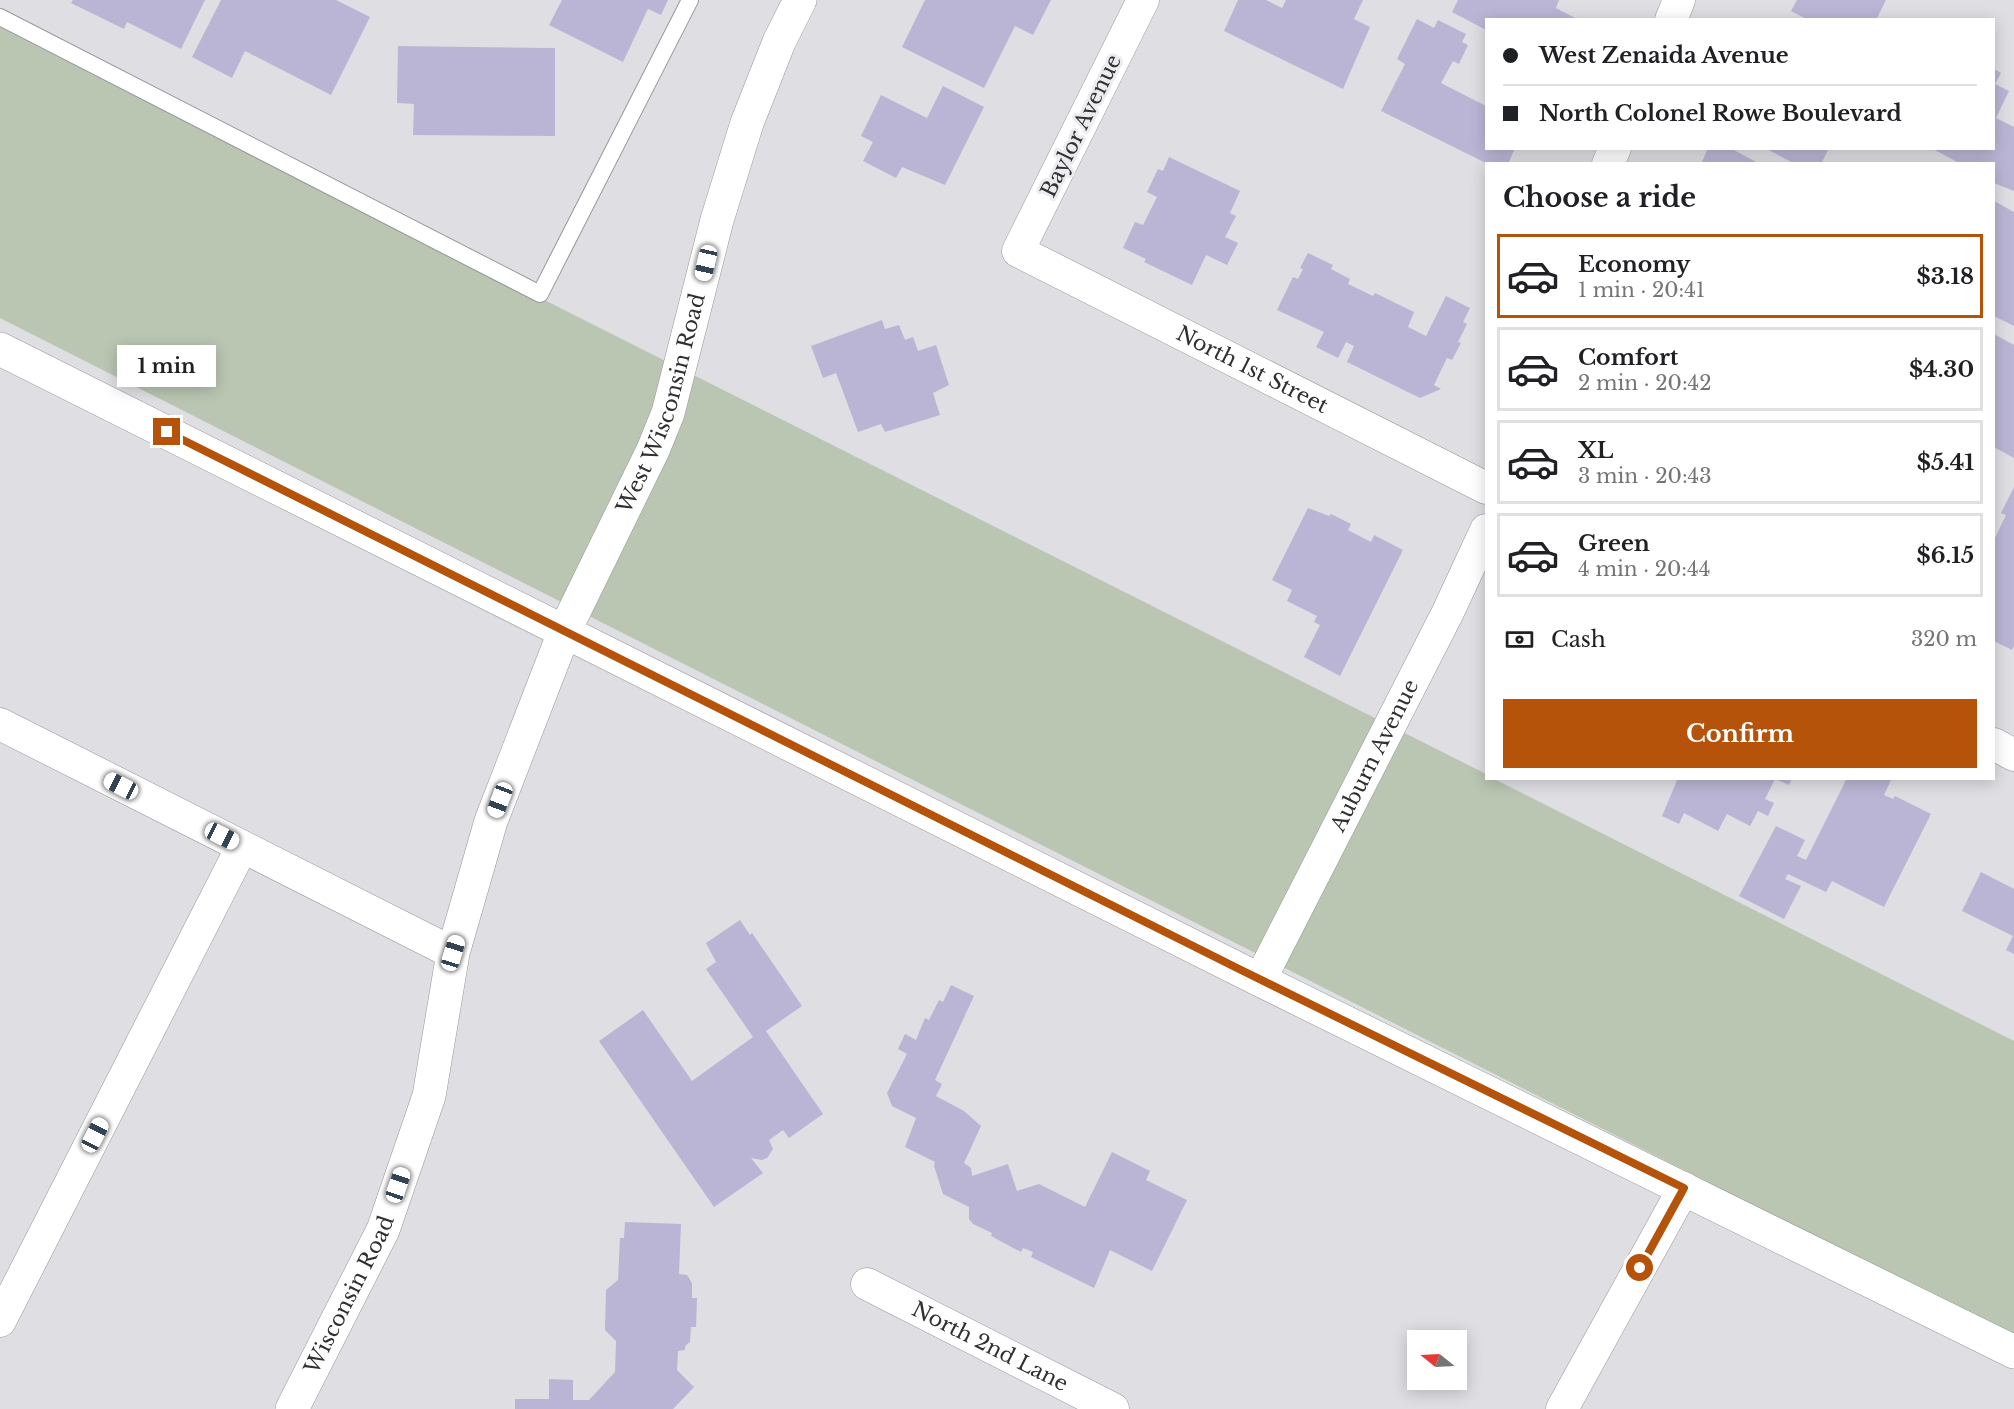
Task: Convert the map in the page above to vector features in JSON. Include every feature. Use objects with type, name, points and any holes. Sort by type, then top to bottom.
[{"type":"street","name":"West Wisconsin Road","points":[[565,630],[653,450],[668,413],[717,220],[747,123],[779,42],[800,0]]},
{"type":"street","name":"Baylor Avenue","points":[[1018,251],[1143,0]]},
{"type":"street","points":[[1672,18],[1679,0]]},
{"type":"street","name":"North 1st Street","points":[[1018,251],[1485,487]]},
{"type":"street","points":[[0,349],[1260,980],[2014,1352]]},
{"type":"street","name":"Auburn Avenue","points":[[1260,980],[1443,623],[1485,532]]},
{"type":"street","name":"Wisconsin Road","points":[[292,1409],[383,1230],[429,1096],[453,953],[492,821],[565,630]]},
{"type":"street","points":[[0,724],[453,953]]},
{"type":"street","points":[[1995,745],[2014,755]]},
{"type":"street","points":[[0,1321],[242,847]]},
{"type":"street","points":[[1562,1409],[1684,1188]]},
{"type":"street","name":"North 2nd Lane","points":[[867,1284],[1113,1409]]},
{"type":"lane","points":[[0,17],[540,294],[690,0]]},
{"type":"green space","points":[[0,26],[1485,773],[1485,780],[1496,780],[2014,1041],[2014,1337],[0,318]]},
{"type":"building","points":[[73,0],[205,0],[181,49],[127,22],[124,29],[71,3]]},
{"type":"building","points":[[221,0],[336,0],[370,17],[331,95],[245,51],[232,78],[192,57]]},
{"type":"building","points":[[562,0],[668,0],[661,15],[648,9],[623,62],[549,25]]},
{"type":"building","points":[[925,0],[1051,0],[1033,35],[1015,26],[984,88],[902,47]]},
{"type":"building","points":[[1238,0],[1266,0],[1282,8],[1286,0],[1363,0],[1354,19],[1370,27],[1343,89],[1224,31]]},
{"type":"building","points":[[1458,0],[1559,0],[1556,8],[1575,18],[1485,18],[1485,29],[1452,12]]},
{"type":"building","points":[[1797,0],[1886,0],[1877,18],[1804,18],[1791,11]]},
{"type":"building","points":[[1417,19],[1434,28],[1438,20],[1466,34],[1462,42],[1468,45],[1459,64],[1453,61],[1441,83],[1485,105],[1485,150],[1514,150],[1509,162],[1485,163],[1381,111],[1405,64],[1397,59]]},
{"type":"building","points":[[398,46],[555,48],[555,136],[413,135],[414,104],[397,103]]},
{"type":"building","points":[[1995,70],[2001,73],[1995,84]]},
{"type":"building","points":[[1995,84],[2009,91],[1996,118],[2014,127],[2014,191],[1995,183],[1995,162],[1957,162],[1935,150],[1995,150]]},
{"type":"building","points":[[943,86],[984,107],[945,185],[902,167],[896,178],[863,161],[873,142],[861,136],[881,95],[927,118]]},
{"type":"building","points":[[1707,150],[1734,150],[1756,162],[1702,162]]},
{"type":"building","points":[[1769,150],[1828,150],[1822,162],[1791,162]]},
{"type":"building","points":[[1169,157],[1240,191],[1230,213],[1236,216],[1225,237],[1238,243],[1227,265],[1206,255],[1192,285],[1144,262],[1146,259],[1123,248],[1135,222],[1143,225],[1157,197],[1147,192],[1158,169],[1163,171]]},
{"type":"building","points":[[1995,202],[2014,212],[2014,326],[1995,316]]},
{"type":"building","points":[[1308,253],[1333,265],[1331,269],[1350,279],[1348,284],[1373,296],[1375,293],[1414,312],[1408,327],[1426,336],[1446,296],[1470,308],[1463,322],[1467,324],[1458,342],[1461,343],[1452,360],[1447,358],[1434,385],[1441,389],[1420,398],[1347,362],[1354,346],[1346,342],[1338,358],[1316,347],[1324,332],[1277,310],[1293,277],[1298,279],[1303,269],[1300,268]]},
{"type":"building","points":[[882,320],[885,329],[899,325],[905,340],[913,337],[918,351],[936,345],[949,385],[933,393],[940,415],[885,432],[881,424],[858,432],[836,373],[823,378],[811,346]]},
{"type":"building","points":[[1995,335],[2014,345],[2014,458],[1995,448]]},
{"type":"building","points":[[2014,487],[2014,646],[2012,650],[1995,642],[1995,538],[2006,515],[2001,513]]},
{"type":"building","points":[[1308,508],[1329,516],[1331,514],[1351,524],[1348,530],[1371,542],[1374,535],[1403,550],[1340,676],[1304,657],[1320,625],[1314,622],[1317,616],[1287,601],[1292,590],[1272,580]]},
{"type":"building","points":[[1677,780],[1774,780],[1765,799],[1774,803],[1768,816],[1758,811],[1750,826],[1727,814],[1718,831],[1684,813],[1679,824],[1662,816]]},
{"type":"building","points":[[1777,780],[1791,780],[1789,785]]},
{"type":"building","points":[[1846,780],[1891,780],[1884,795],[1893,799],[1895,796],[1931,814],[1884,907],[1832,881],[1826,892],[1788,874],[1785,879],[1801,886],[1784,919],[1739,896],[1776,826],[1805,840],[1797,856],[1806,860]]},
{"type":"building","points":[[1981,872],[2014,889],[2014,954],[2006,950],[2013,936],[1962,911]]},
{"type":"building","points":[[740,920],[750,935],[752,933],[802,1006],[766,1031],[823,1114],[789,1138],[783,1130],[769,1140],[773,1149],[767,1158],[762,1160],[751,1158],[763,1173],[714,1207],[599,1041],[643,1010],[692,1081],[753,1037],[706,969],[716,962],[706,943]]},
{"type":"building","points":[[951,985],[974,996],[935,1080],[942,1084],[936,1096],[964,1111],[981,1126],[964,1163],[971,1168],[972,1176],[1008,1164],[1017,1191],[1039,1184],[1085,1207],[1112,1152],[1150,1171],[1146,1180],[1187,1200],[1152,1271],[1110,1250],[1094,1288],[1031,1257],[1033,1252],[1023,1248],[1021,1252],[973,1224],[969,1219],[969,1207],[943,1194],[934,1166],[935,1162],[905,1147],[916,1118],[892,1106],[887,1093],[907,1054],[898,1049],[905,1034],[916,1040],[925,1018],[929,1020],[939,1000],[943,1002]]},
{"type":"building","points":[[625,1222],[681,1224],[679,1274],[687,1275],[692,1283],[692,1298],[697,1298],[696,1327],[691,1327],[690,1342],[685,1346],[685,1350],[678,1351],[677,1370],[694,1387],[673,1409],[515,1409],[515,1399],[549,1399],[549,1379],[573,1380],[573,1400],[589,1400],[615,1372],[616,1341],[605,1330],[606,1290],[618,1280],[620,1238],[624,1238]]},
{"type":"route","points":[[167,432],[1239,969],[1684,1188],[1640,1268]]}]
